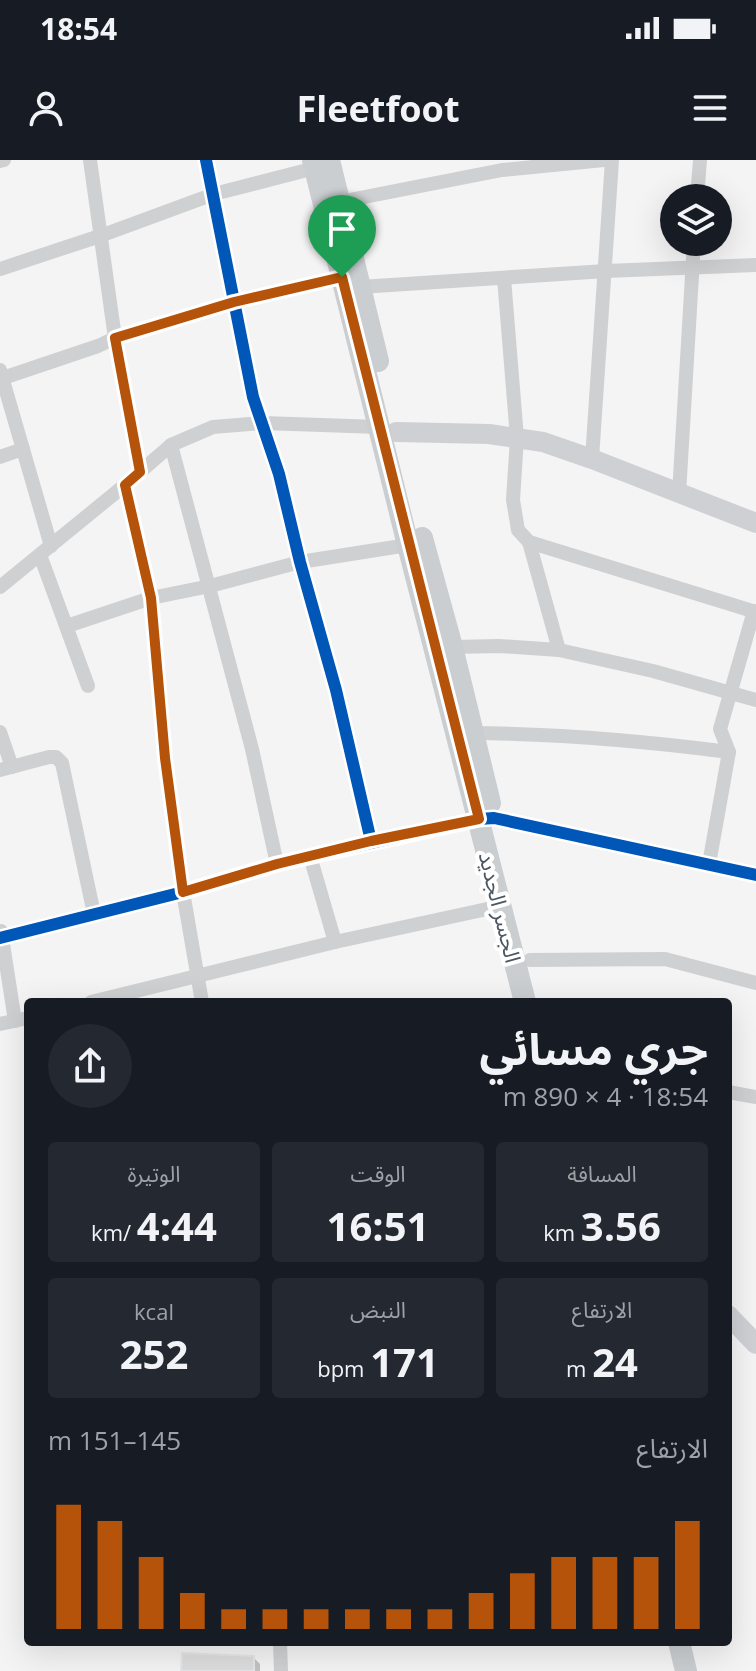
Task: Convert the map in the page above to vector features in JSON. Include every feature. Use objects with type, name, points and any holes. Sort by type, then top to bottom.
[{"type":"main road","name":"الجسر الجديد","points":[[319,163],[339,202],[351,282]]},
{"type":"main road","name":"الجسر الجديد","points":[[319,163],[387,430],[408,545],[539,998]]},
{"type":"main road","name":"الجسر الجديد","points":[[387,430],[422,541],[473,733],[501,906],[524,998]]},
{"type":"main road","points":[[680,1646],[686,1671]]},
{"type":"main road","points":[[696,1646],[702,1671]]},
{"type":"street","points":[[90,160],[115,338],[140,472]]},
{"type":"street","points":[[206,160],[253,397],[279,474],[336,690],[371,841]]},
{"type":"street","points":[[339,202],[502,170],[604,160]]},
{"type":"street","points":[[592,459],[612,160]]},
{"type":"street","points":[[698,184],[700,160]]},
{"type":"street","points":[[0,269],[214,194],[319,163]]},
{"type":"street","points":[[679,494],[693,256]]},
{"type":"street","points":[[88,686],[67,626],[23,449],[1,376],[234,302],[351,282],[504,278],[756,265]]},
{"type":"street","points":[[504,278],[517,438],[513,500],[518,530],[529,542],[559,650]]},
{"type":"street","points":[[0,587],[171,445],[213,427],[263,423],[489,434],[543,442],[756,523]]},
{"type":"street","points":[[171,445],[252,749],[277,864]]},
{"type":"street","points":[[0,457],[23,449]]},
{"type":"street","points":[[125,485],[151,598],[165,758],[201,998]]},
{"type":"street","points":[[529,542],[755,612],[720,729],[729,752],[709,864]]},
{"type":"street","points":[[67,626],[151,598],[300,562],[408,545]]},
{"type":"street","points":[[452,647],[559,650],[653,671],[756,700]]},
{"type":"street","points":[[0,732],[6,768],[49,757],[56,757],[62,763],[94,914]]},
{"type":"street","points":[[473,733],[524,733],[729,752]]},
{"type":"street","points":[[14,1021],[1,934],[183,892],[277,864],[371,841],[486,819],[756,875]]},
{"type":"street","points":[[310,856],[335,942]]},
{"type":"street","points":[[107,998],[335,942],[501,906]]},
{"type":"street","points":[[530,960],[665,959],[756,983]]},
{"type":"street","points":[[732,1093],[756,1097]]},
{"type":"street","points":[[732,1319],[756,1344]]},
{"type":"street","points":[[280,1646],[281,1671]]},
{"type":"building","points":[[182,1653],[254,1656],[254,1671],[181,1671]]},
{"type":"cycle path","points":[[206,160],[253,397],[279,474],[336,690],[371,841]]},
{"type":"cycle path","points":[[0,938],[183,892],[277,864],[479,819],[494,818],[756,875]]},
{"type":"route","points":[[342,277],[479,819],[277,864],[183,892],[165,758],[151,598],[125,485],[140,472],[115,338],[234,302],[342,277]]}]
